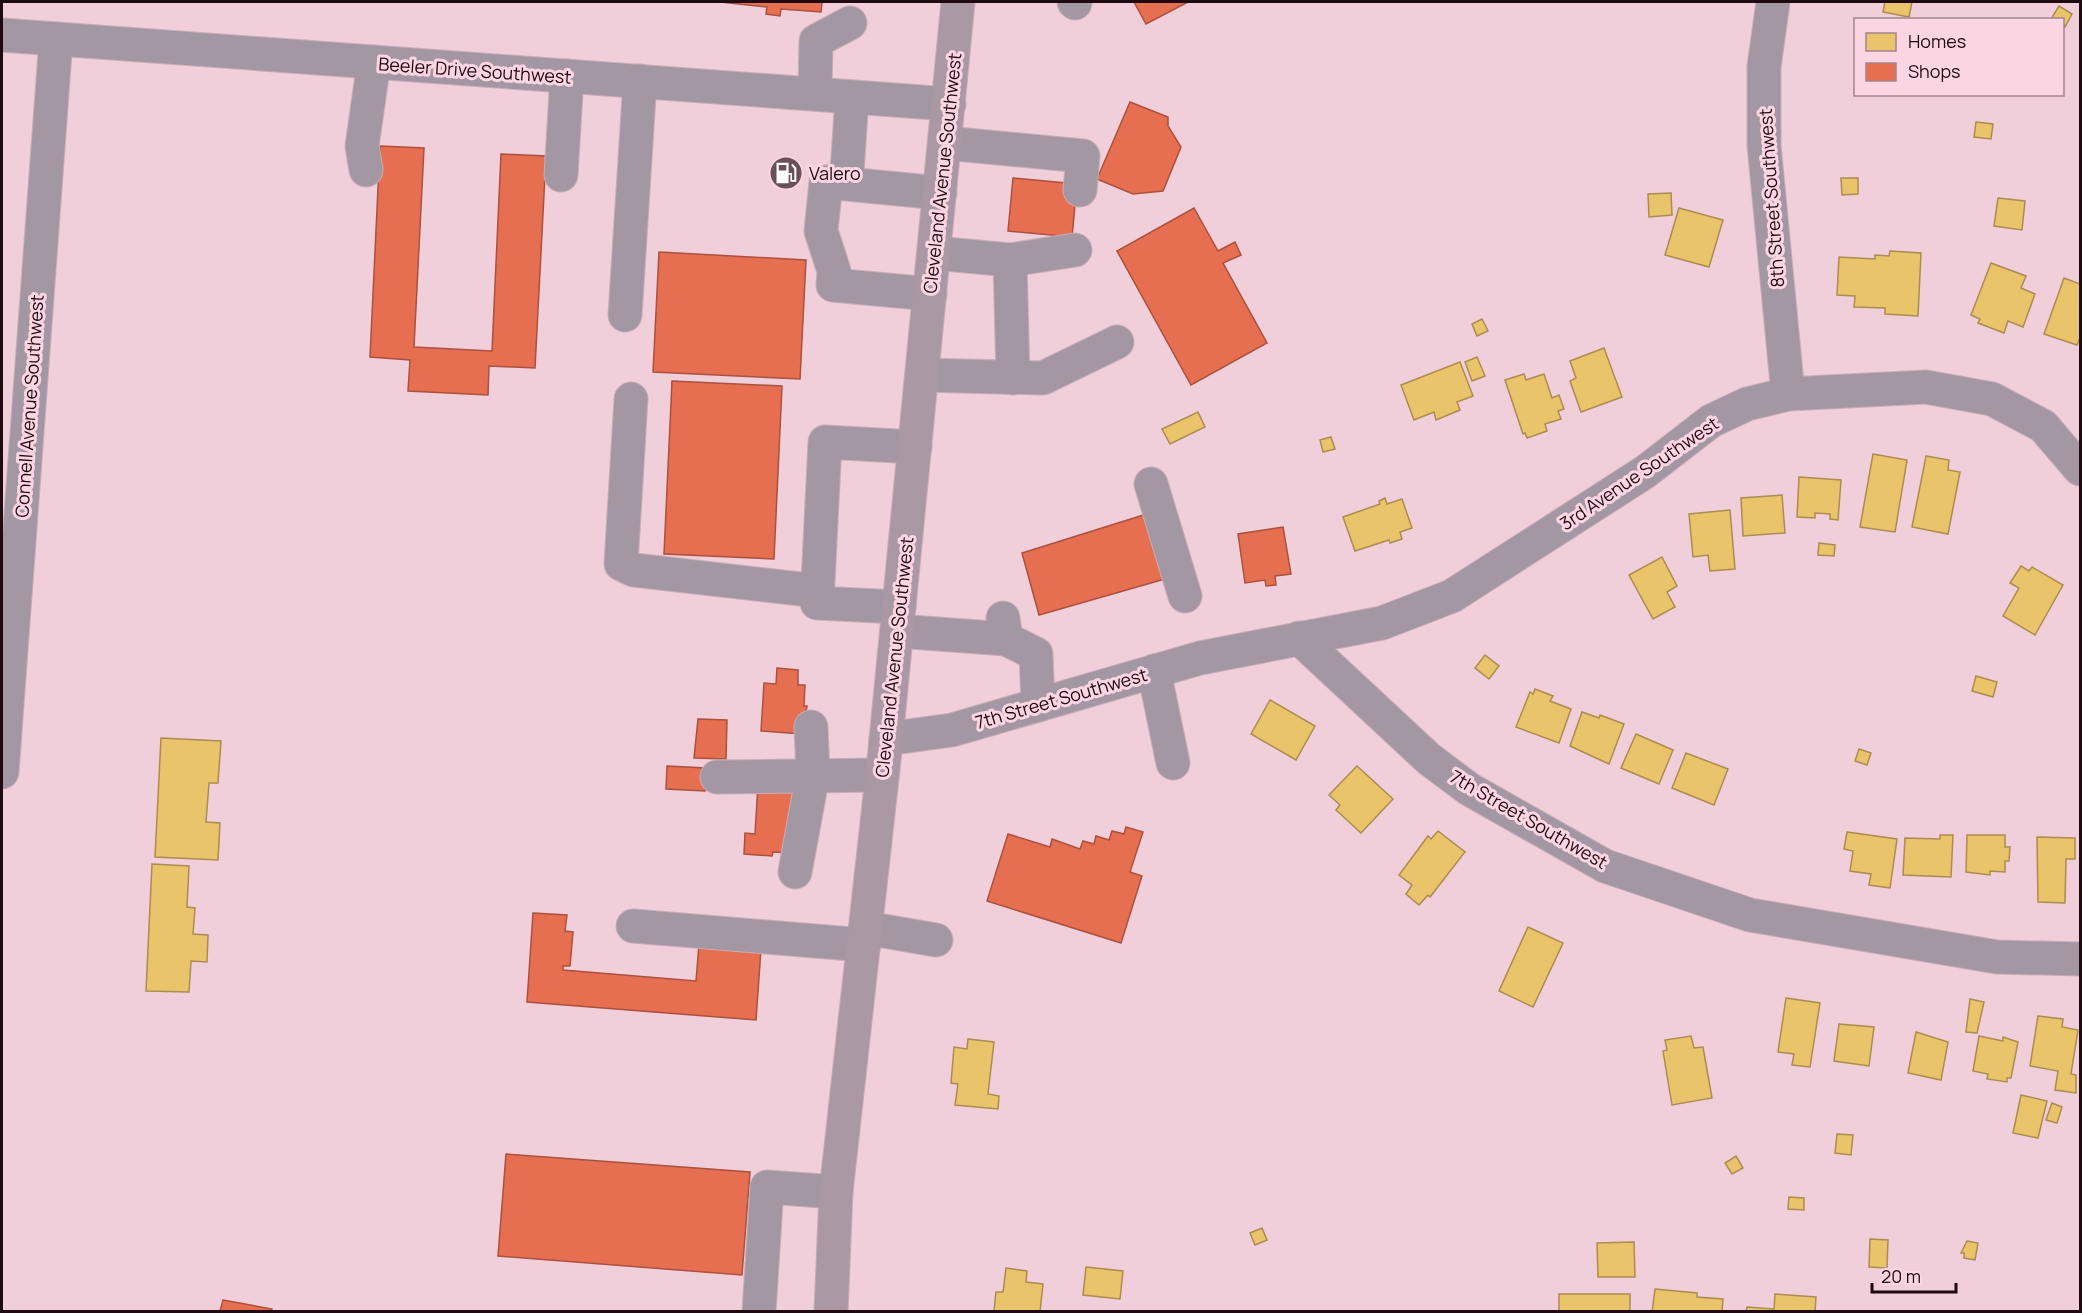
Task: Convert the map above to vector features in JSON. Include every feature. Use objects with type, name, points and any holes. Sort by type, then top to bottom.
[{"type":"main road","name":"Cleveland Avenue Southwest","points":[[831,1311],[836,1192],[886,739],[958,2]]},
{"type":"street","name":"8th Street Southwest","points":[[1773,2],[1764,68],[1764,145],[1788,394]]},
{"type":"street","points":[[815,94],[816,41],[850,23]]},
{"type":"street","name":"Beeler Drive Southwest","points":[[2,35],[567,76],[635,72],[815,94],[948,104]]},
{"type":"street","name":"Connell Avenue Southwest","points":[[2,772],[56,39]]},
{"type":"street","points":[[366,170],[362,146],[374,62]]},
{"type":"street","points":[[626,315],[635,72]]},
{"type":"street","points":[[561,176],[567,76]]},
{"type":"street","points":[[839,183],[847,172],[852,97]]},
{"type":"street","points":[[945,143],[1083,156],[1080,190]]},
{"type":"street","points":[[930,294],[834,285],[834,271],[821,231],[826,182],[940,193]]},
{"type":"street","points":[[934,253],[1010,260],[1075,250]]},
{"type":"street","points":[[1010,260],[1013,378]]},
{"type":"street","points":[[922,375],[1043,378],[1117,342]]},
{"type":"street","name":"3rd Avenue Southwest","points":[[1299,638],[1382,624],[1452,597],[1645,472],[1711,421],[1747,404],[1788,394],[1926,387],[1992,399],[2043,426],[2080,470]]},
{"type":"street","points":[[631,399],[621,564],[634,570],[818,591]]},
{"type":"street","points":[[915,447],[825,442],[817,603],[898,619],[1004,628],[1036,654],[1038,705]]},
{"type":"street","points":[[1151,483],[1185,596]]},
{"type":"street","name":"7th Street Southwest","points":[[886,739],[951,730],[1200,658],[1299,638],[1429,759],[1469,789],[1605,866],[1750,915],[1997,957],[2080,959]]},
{"type":"street","points":[[1154,671],[1173,763]]},
{"type":"street","points":[[795,872],[813,774],[811,727]]},
{"type":"street","points":[[717,777],[813,774],[882,775]]},
{"type":"street","points":[[633,926],[936,940]]},
{"type":"street","points":[[759,1311],[767,1187],[836,1192]]},
{"type":"building: Homes","points":[[1885,2],[1912,2],[1909,17],[1883,12]]},
{"type":"building: Homes","points":[[2059,6],[2072,14],[2065,27],[2064,18],[2052,18]]},
{"type":"building: Homes","points":[[1976,122],[1993,124],[1991,139],[1974,137]]},
{"type":"building: Homes","points":[[1841,178],[1858,178],[1858,194],[1842,195]]},
{"type":"building: Homes","points":[[1671,193],[1672,215],[1649,217],[1648,194]]},
{"type":"building: Homes","points":[[1998,198],[2025,201],[2022,230],[1994,226]]},
{"type":"building: Homes","points":[[1679,208],[1723,220],[1709,267],[1665,255]]},
{"type":"building: Homes","points":[[1890,251],[1921,253],[1918,316],[1885,314],[1885,308],[1854,307],[1855,296],[1837,295],[1839,257],[1875,259],[1875,255],[1889,256]]},
{"type":"building: Homes","points":[[1991,263],[2026,276],[2021,288],[2035,294],[2023,327],[2008,321],[2004,333],[1978,323],[1980,319],[1971,315]]},
{"type":"building: Homes","points":[[2064,278],[2080,284],[2080,338],[2077,345],[2044,334]]},
{"type":"building: Homes","points":[[1482,319],[1488,331],[1477,336],[1472,324]]},
{"type":"building: Homes","points":[[1604,348],[1622,397],[1581,412],[1570,381],[1576,378],[1570,361]]},
{"type":"building: Homes","points":[[1477,357],[1485,376],[1472,381],[1465,362]]},
{"type":"building: Homes","points":[[1460,362],[1473,396],[1457,402],[1460,410],[1436,420],[1434,412],[1414,420],[1401,385]]},
{"type":"building: Homes","points":[[1524,374],[1526,380],[1544,374],[1552,398],[1559,395],[1564,409],[1558,411],[1561,419],[1545,424],[1547,431],[1527,438],[1525,433],[1523,434],[1505,380]]},
{"type":"building: Homes","points":[[1198,412],[1205,427],[1170,444],[1162,429]]},
{"type":"building: Homes","points":[[1331,437],[1335,449],[1323,452],[1320,440]]},
{"type":"building: Homes","points":[[1873,454],[1907,460],[1895,532],[1860,527]]},
{"type":"building: Homes","points":[[1926,456],[1949,460],[1948,470],[1960,472],[1948,534],[1912,527]]},
{"type":"building: Homes","points":[[1799,477],[1841,480],[1838,520],[1830,519],[1830,514],[1815,513],[1815,518],[1797,517]]},
{"type":"building: Homes","points":[[1782,495],[1785,533],[1743,536],[1741,498]]},
{"type":"building: Homes","points":[[1385,498],[1387,504],[1402,499],[1412,528],[1400,532],[1402,539],[1390,543],[1389,540],[1355,551],[1343,517],[1380,504],[1379,501]]},
{"type":"building: Homes","points":[[1730,510],[1735,569],[1710,571],[1708,555],[1693,557],[1689,514]]},
{"type":"building: Homes","points":[[1819,543],[1835,545],[1834,556],[1818,555]]},
{"type":"building: Homes","points":[[1662,557],[1677,586],[1667,592],[1675,607],[1653,619],[1629,575]]},
{"type":"building: Homes","points":[[2021,566],[2029,571],[2032,567],[2063,585],[2035,635],[2003,616],[2019,588],[2010,583]]},
{"type":"building: Homes","points":[[1485,655],[1499,666],[1489,679],[1475,668]]},
{"type":"building: Homes","points":[[1976,676],[1997,682],[1993,697],[1972,691]]},
{"type":"building: Homes","points":[[1535,689],[1553,696],[1550,701],[1571,709],[1559,743],[1516,727],[1530,692],[1533,694]]},
{"type":"building: Homes","points":[[1270,700],[1315,726],[1296,760],[1251,734]]},
{"type":"building: Homes","points":[[1582,712],[1599,718],[1600,715],[1624,724],[1609,764],[1570,746]]},
{"type":"building: Homes","points":[[1636,734],[1673,750],[1659,784],[1621,768]]},
{"type":"building: Homes","points":[[161,738],[221,741],[218,783],[209,783],[206,822],[220,823],[218,860],[155,857]]},
{"type":"building: Homes","points":[[1859,749],[1871,753],[1867,765],[1855,761]]},
{"type":"building: Homes","points":[[1686,753],[1728,769],[1714,805],[1672,788]]},
{"type":"building: Homes","points":[[1357,766],[1393,799],[1361,833],[1336,810],[1340,805],[1329,795]]},
{"type":"building: Homes","points":[[1438,831],[1465,852],[1430,897],[1428,895],[1419,905],[1406,894],[1412,885],[1399,875],[1428,836],[1431,839]]},
{"type":"building: Homes","points":[[1847,832],[1897,839],[1890,888],[1869,885],[1871,874],[1850,871],[1853,851],[1844,849]]},
{"type":"building: Homes","points":[[1940,835],[1953,835],[1951,877],[1903,875],[1905,838],[1940,839]]},
{"type":"building: Homes","points":[[1967,835],[2005,835],[2005,847],[2010,847],[2009,861],[2005,861],[2005,872],[1990,871],[1990,875],[1966,872]]},
{"type":"building: Homes","points":[[2037,837],[2075,838],[2075,859],[2066,859],[2065,903],[2038,902]]},
{"type":"building: Homes","points":[[152,864],[189,866],[187,907],[195,908],[193,934],[208,935],[207,962],[191,961],[189,992],[146,991]]},
{"type":"building: Homes","points":[[1528,927],[1563,943],[1533,1007],[1499,991]]},
{"type":"building: Homes","points":[[1786,998],[1820,1003],[1810,1067],[1792,1065],[1794,1054],[1778,1052]]},
{"type":"building: Homes","points":[[1970,999],[1984,1002],[1977,1033],[1966,1032]]},
{"type":"building: Homes","points":[[2038,1016],[2063,1019],[2062,1027],[2078,1030],[2071,1074],[2076,1075],[2076,1093],[2055,1090],[2058,1071],[2030,1066]]},
{"type":"building: Homes","points":[[1839,1024],[1874,1027],[1869,1066],[1834,1061]]},
{"type":"building: Homes","points":[[1916,1032],[1948,1042],[1941,1080],[1908,1073]]},
{"type":"building: Homes","points":[[1691,1036],[1694,1048],[1703,1047],[1712,1098],[1672,1105],[1663,1051],[1667,1050],[1665,1040]]},
{"type":"building: Homes","points":[[1979,1036],[2003,1041],[2003,1037],[2018,1042],[2011,1078],[2007,1078],[2007,1082],[1987,1079],[1988,1074],[1973,1071]]},
{"type":"building: Homes","points":[[968,1039],[994,1042],[988,1094],[999,1096],[998,1109],[955,1105],[958,1084],[951,1083],[954,1047],[967,1049]]},
{"type":"building: Homes","points":[[2021,1095],[2047,1101],[2038,1138],[2013,1133]]},
{"type":"building: Homes","points":[[2052,1103],[2062,1107],[2057,1123],[2046,1120]]},
{"type":"building: Homes","points":[[1837,1134],[1853,1135],[1851,1155],[1835,1153]]},
{"type":"building: Homes","points":[[1736,1156],[1743,1168],[1732,1174],[1725,1163]]},
{"type":"building: Homes","points":[[1789,1197],[1804,1198],[1804,1210],[1788,1209]]},
{"type":"building: Homes","points":[[1262,1228],[1267,1240],[1255,1245],[1250,1233]]},
{"type":"building: Homes","points":[[1870,1239],[1888,1240],[1887,1268],[1869,1267]]},
{"type":"building: Homes","points":[[1967,1241],[1978,1243],[1975,1260],[1964,1258],[1964,1253],[1961,1253]]},
{"type":"building: Homes","points":[[1634,1242],[1635,1277],[1598,1277],[1597,1243]]},
{"type":"building: Homes","points":[[1086,1267],[1123,1271],[1120,1299],[1083,1295]]},
{"type":"building: Homes","points":[[1006,1268],[1027,1271],[1026,1282],[1043,1284],[1040,1312],[994,1311],[996,1292],[1003,1292]]},
{"type":"building: Homes","points":[[1655,1289],[1697,1293],[1697,1297],[1723,1299],[1722,1312],[1652,1312]]},
{"type":"building: Homes","points":[[1559,1294],[1630,1294],[1630,1312],[1559,1312]]},
{"type":"building: Homes","points":[[1775,1294],[1816,1297],[1815,1312],[1746,1312],[1747,1307],[1774,1309]]},
{"type":"building: Shops","points":[[720,2],[822,2],[821,12],[781,9],[780,16],[766,14],[767,7]]},
{"type":"building: Shops","points":[[1134,2],[1188,2],[1146,24]]},
{"type":"building: Shops","points":[[1130,102],[1168,117],[1168,126],[1181,147],[1163,191],[1133,194],[1097,179]]},
{"type":"building: Shops","points":[[380,146],[424,148],[414,347],[492,351],[501,154],[546,156],[535,368],[489,366],[488,395],[408,391],[410,360],[370,357]]},
{"type":"building: Shops","points":[[1013,178],[1077,184],[1072,237],[1008,231]]},
{"type":"building: Shops","points":[[1194,208],[1218,251],[1235,242],[1241,255],[1223,263],[1267,343],[1191,385],[1117,251]]},
{"type":"building: Shops","points":[[659,252],[806,260],[800,379],[653,372]]},
{"type":"building: Shops","points":[[672,381],[782,386],[774,559],[664,554]]},
{"type":"building: Shops","points":[[1153,512],[1172,577],[1039,615],[1022,553]]},
{"type":"building: Shops","points":[[1283,527],[1291,574],[1275,576],[1276,585],[1266,586],[1265,580],[1245,583],[1238,534]]},
{"type":"building: Shops","points":[[777,668],[798,670],[798,685],[805,685],[804,706],[807,706],[802,734],[761,731],[764,683],[776,684]]},
{"type":"building: Shops","points":[[698,719],[727,720],[726,759],[694,758]]},
{"type":"building: Shops","points":[[667,766],[706,768],[705,791],[666,789]]},
{"type":"building: Shops","points":[[758,784],[795,786],[791,853],[773,852],[772,856],[744,854],[745,833],[755,834]]},
{"type":"building: Shops","points":[[1126,827],[1143,832],[1130,872],[1142,876],[1121,943],[987,901],[1008,834],[1050,847],[1052,839],[1080,849],[1083,841],[1094,844],[1096,836],[1109,840],[1112,831],[1124,834]]},
{"type":"building: Shops","points":[[533,913],[567,915],[565,931],[573,932],[570,966],[563,966],[563,970],[696,981],[699,944],[761,949],[756,1020],[527,1002]]},
{"type":"building: Shops","points":[[506,1154],[750,1172],[742,1275],[498,1256]]},
{"type":"building: Shops","points":[[223,1300],[272,1309],[271,1312],[220,1311]]},
{"type":"place","name":"Valero","points":[[786,173]]}]
